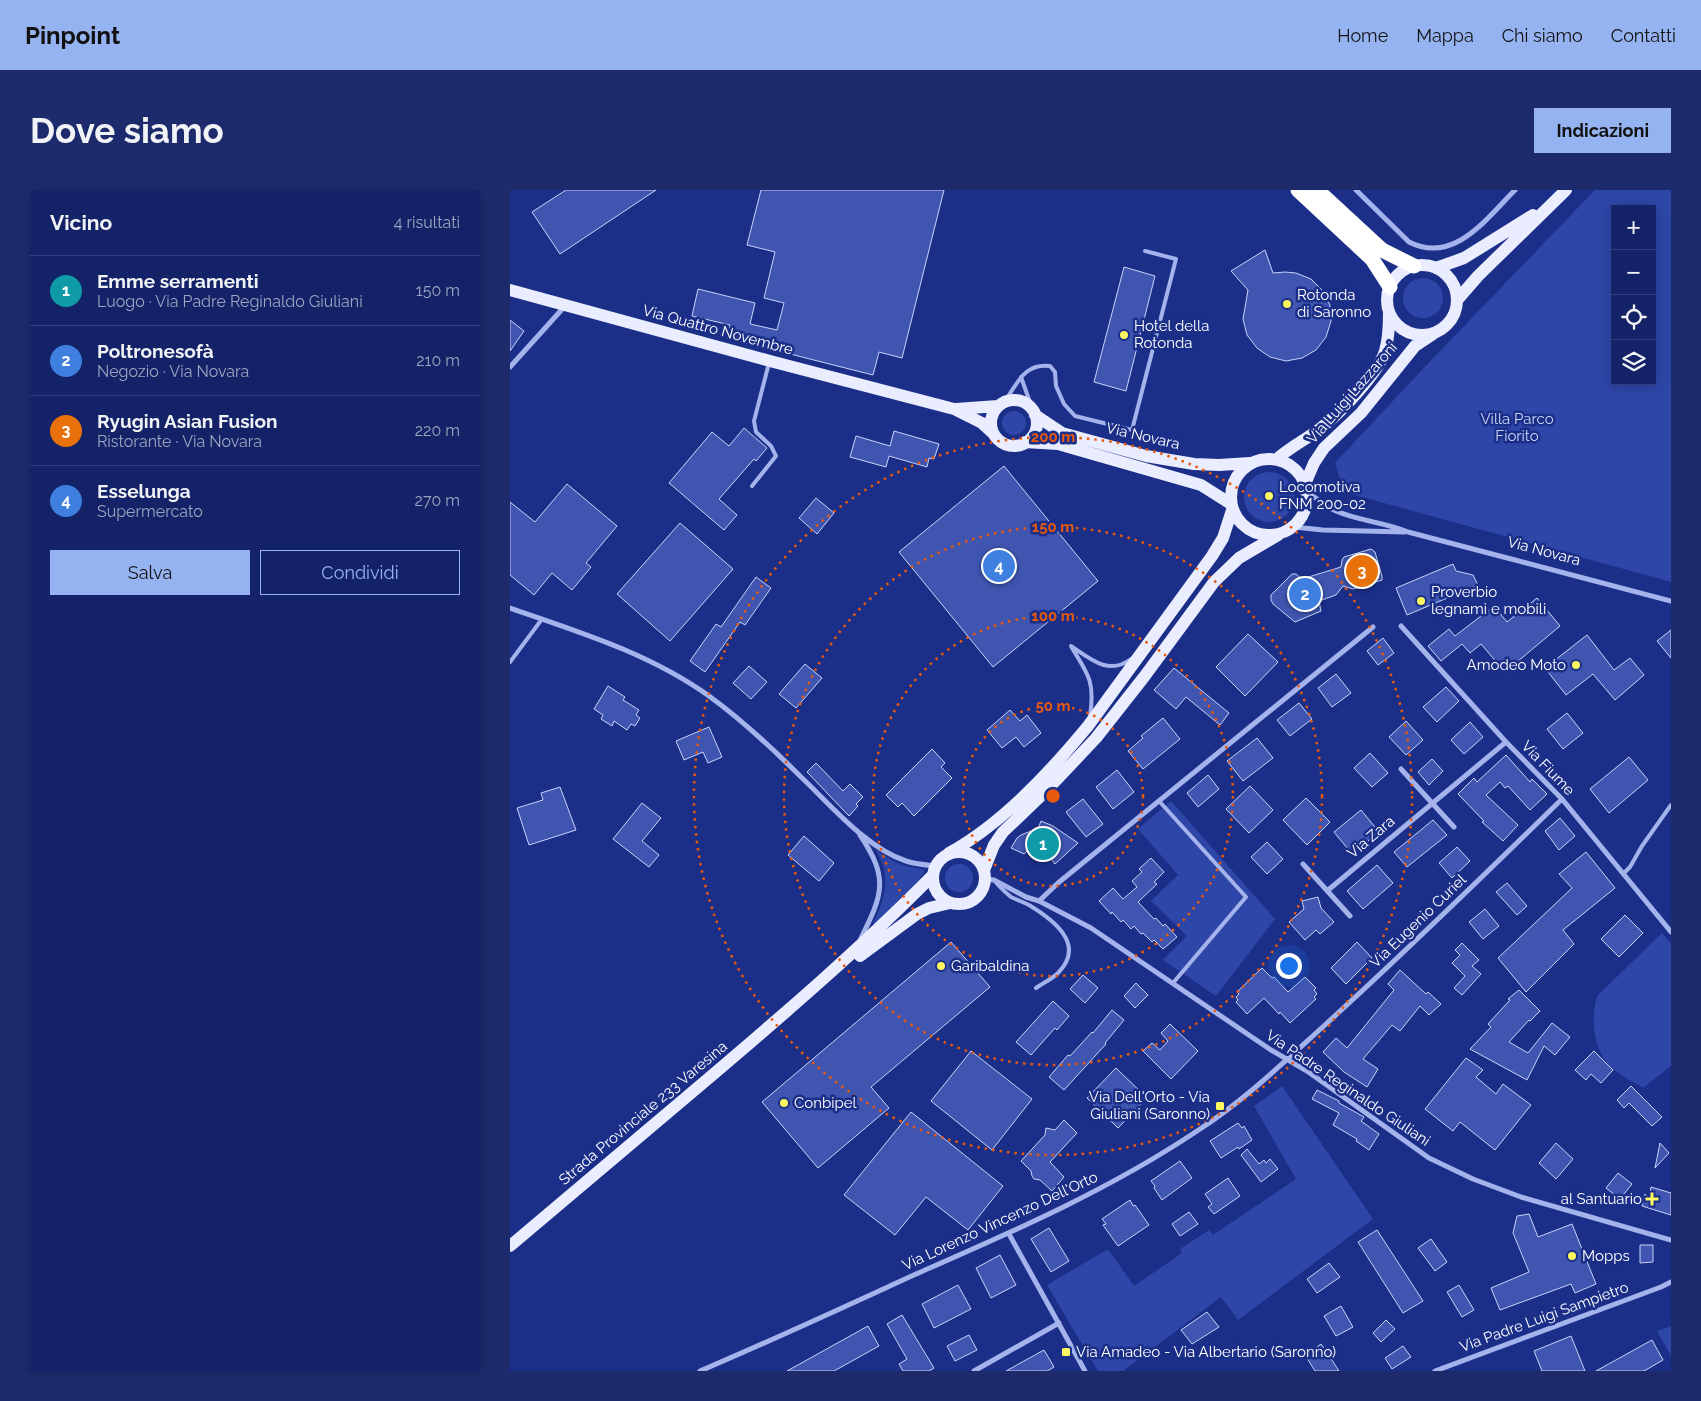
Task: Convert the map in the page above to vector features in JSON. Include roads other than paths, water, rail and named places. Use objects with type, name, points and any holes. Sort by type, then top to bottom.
[{"type":"highway","points":[[1298,190],[1372,259],[1390,287]]},
{"type":"highway","points":[[1316,190],[1382,250],[1414,266]]},
{"type":"main road","points":[[1458,299],[1478,276],[1566,190]]},
{"type":"main road","points":[[1436,268],[1464,258],[1554,202]]},
{"type":"main road","points":[[1425,265],[1436,268],[1445,273],[1456,289],[1458,299],[1452,320],[1435,333],[1424,335],[1408,332],[1395,322],[1389,312],[1388,296],[1390,287],[1403,270],[1414,266],[1425,265]]},
{"type":"main road","name":"Via Quattro Novembre","points":[[510,290],[918,400]]},
{"type":"main road","name":"Via Luigi Lazzaroni","points":[[1277,460],[1339,412],[1374,372],[1385,353],[1389,334],[1389,312]]},
{"type":"main road","name":"Via Luigi Lazzaroni","points":[[1306,488],[1314,463],[1324,448],[1361,413],[1416,346],[1435,333]]},
{"type":"main road","name":"Via Novara","points":[[918,400],[954,409],[982,423],[999,440],[1006,444],[1013,446],[1025,442],[1058,444],[1201,485],[1232,507]]},
{"type":"main road","name":"Via Novara","points":[[954,409],[1020,400],[1062,433],[1146,456],[1194,464],[1250,463]]},
{"type":"main road","points":[[994,434],[991,427],[991,419],[993,412],[1001,404]]},
{"type":"main road","points":[[1025,442],[1036,429],[1034,412]]},
{"type":"main road","points":[[1232,507],[1223,538],[1088,726],[1034,786],[968,843],[944,856],[934,870],[933,884],[936,892],[942,898],[950,903],[959,904],[967,903],[980,894],[988,876],[994,845],[1003,832],[1046,791],[1096,738],[1214,582],[1239,558],[1294,527],[1302,516],[1307,504],[1306,488],[1299,473],[1289,464],[1277,460],[1258,460],[1250,463],[1240,471],[1234,480],[1230,492],[1232,507],[1239,522],[1250,531],[1264,535],[1278,535]]},
{"type":"main road","points":[[949,854],[957,852],[974,856],[988,876]]},
{"type":"main road","name":"Strada Provinciale 233 Varesina","points":[[510,1246],[855,952],[912,897],[934,870]]},
{"type":"main road","name":"Strada Provinciale 233 Varesina","points":[[796,1004],[917,914],[929,908],[950,903]]},
{"type":"street","points":[[1356,190],[1409,242],[1419,247],[1428,248],[1451,246],[1462,240],[1474,232],[1516,190]]},
{"type":"street","points":[[510,367],[566,305]]},
{"type":"street","name":"Via Novara","points":[[1306,488],[1334,511],[1671,602]]},
{"type":"street","name":"Via Novara","points":[[1294,527],[1341,531],[1408,532]]},
{"type":"street","points":[[510,608],[618,646],[674,674],[726,710],[798,774],[859,833],[903,860],[934,870]]},
{"type":"street","name":"Via Fiume","points":[[1401,626],[1506,742],[1562,799],[1671,931]]},
{"type":"street","points":[[1040,901],[1058,883],[1373,627]]},
{"type":"street","name":"Via Zara","points":[[1326,891],[1506,742]]},
{"type":"street","points":[[1401,769],[1454,827]]},
{"type":"street","name":"Via Eugenio Curiel","points":[[1289,1059],[1403,955],[1562,799]]},
{"type":"street","points":[[855,952],[875,907],[880,885],[876,863],[859,833]]},
{"type":"street","points":[[1303,864],[1350,916]]},
{"type":"street","name":"Via Padre Reginaldo Giuliani","points":[[988,876],[1026,897],[1040,901],[1091,928],[1272,1050],[1289,1059],[1429,1158],[1473,1179],[1521,1197],[1670,1240]]},
{"type":"street","name":"Via Lorenzo Vincenzo Dell'Orto","points":[[700,1371],[794,1331],[1009,1234],[1107,1185],[1170,1148],[1232,1106],[1289,1059]]},
{"type":"street","points":[[1009,1234],[1085,1371]]},
{"type":"street","name":"Via Padre Luigi Sampietro","points":[[1435,1371],[1671,1283]]},
{"type":"street","points":[[974,1371],[1059,1323]]},
{"type":"lane","points":[[1001,404],[1026,371],[1034,367],[1050,366],[1055,372],[1056,386],[1064,404],[1075,416],[1132,430],[1176,259],[1145,251]]},
{"type":"lane","points":[[752,486],[776,456],[771,446],[756,432],[754,421],[770,361]]},
{"type":"lane","points":[[1021,377],[1034,412]]},
{"type":"lane","points":[[510,662],[542,619]]},
{"type":"lane","points":[[1088,726],[1093,695],[1091,683],[1086,670],[1071,646],[1108,667],[1126,663],[1148,645]]},
{"type":"lane","points":[[1159,801],[1246,897],[1173,983]]},
{"type":"lane","points":[[1623,874],[1630,867],[1642,846],[1671,805]]},
{"type":"lane","points":[[988,876],[1012,897],[1027,904],[1055,923],[1068,942],[1070,951],[1062,968],[1058,973],[1036,988]]},
{"type":"place","name":"Rotonda di Saronno","points":[[1287,304]]},
{"type":"place","name":"Hotel della Rotonda","points":[[1124,335]]},
{"type":"place","name":"Locomotiva FNM 200-02","points":[[1269,496]]},
{"type":"place","name":"Esselunga","points":[[999,566]]},
{"type":"place","name":"Ryugin Asian Fusion","points":[[1362,571]]},
{"type":"place","name":"Poltronesofà","points":[[1305,594]]},
{"type":"place","name":"Proverbio legnami e mobili","points":[[1421,601]]},
{"type":"place","name":"Amodeo Moto","points":[[1576,665]]},
{"type":"place","name":"Emme serramenti","points":[[1043,844]]},
{"type":"place","name":"Garibaldina","points":[[941,966]]},
{"type":"place","name":"Conbipel","points":[[784,1103]]},
{"type":"place","name":"Via Dell'Orto - Via Giuliani (Saronno)","points":[[1220,1106]]},
{"type":"place","name":"al Santuario","points":[[1652,1199]]},
{"type":"place","name":"Mopps","points":[[1572,1256]]},
{"type":"place","name":"Via Amadeo - Via Albertario (Saronno)","points":[[1066,1352]]},
{"type":"park label","name":"Villa Parco Fiorito","points":[[1517,428]]}]
